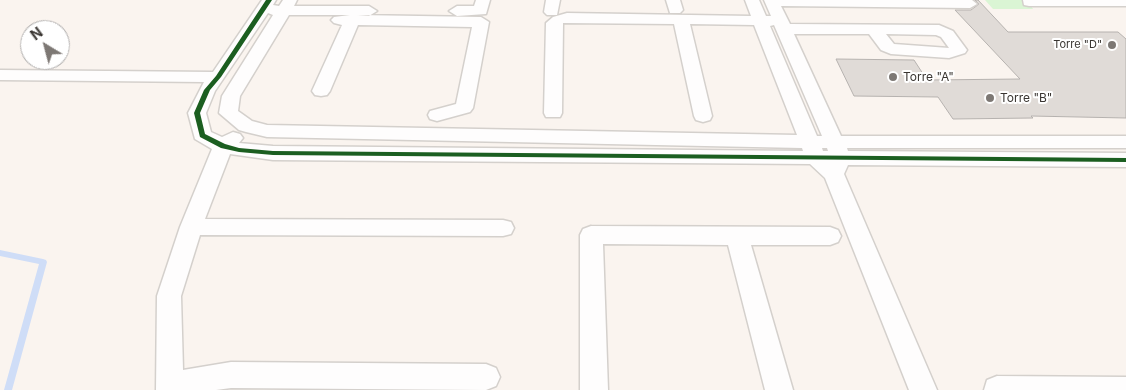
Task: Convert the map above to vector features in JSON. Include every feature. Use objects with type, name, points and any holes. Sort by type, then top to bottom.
[{"type":"street","points":[[483,0],[481,11],[262,10],[218,77],[207,90],[197,113],[202,135],[223,146],[239,150],[273,153],[812,150],[836,158],[1126,142]]},
{"type":"street","points":[[752,0],[812,150]]},
{"type":"street","points":[[923,390],[836,158],[771,1],[902,1],[970,4]]},
{"type":"street","points":[[1029,2],[1126,2]]},
{"type":"street","points":[[284,10],[231,96],[228,113],[246,126],[267,131],[812,150],[836,158],[1126,160]]},
{"type":"street","points":[[676,10],[703,116]]},
{"type":"street","points":[[553,114],[554,23],[558,20],[676,10],[782,25],[874,30]]},
{"type":"street","points":[[321,91],[356,11]]},
{"type":"street","points":[[356,11],[481,22],[464,108],[436,115]]},
{"type":"street","points":[[0,76],[218,77]]},
{"type":"street","points":[[246,126],[223,146],[191,227],[169,296],[170,387],[231,376],[486,377]]},
{"type":"street","points":[[191,227],[503,228]]},
{"type":"street","points":[[594,390],[591,235],[830,236]]},
{"type":"street","points":[[737,236],[779,390]]},
{"type":"street","points":[[997,389],[1126,390]]},
{"type":"green space","points":[[985,0],[1027,0],[1033,9],[993,9]]},
{"type":"building","points":[[975,0],[978,0],[1008,32],[1118,32],[1126,39],[1126,118],[1031,116],[1033,118],[953,119],[938,97],[854,96],[836,59],[914,60],[927,80],[1020,79],[955,10],[971,10],[979,4]]},
{"type":"waterway","points":[[0,253],[43,262],[8,390]]},
{"type":"cycle path","points":[[269,0],[218,77],[207,90],[197,113],[202,135],[223,146],[239,150],[273,153],[1126,160]]},
{"type":"place","name":"Torre \"D\"","points":[[1112,45]]},
{"type":"place","name":"Torre \"A\"","points":[[893,77]]},
{"type":"place","name":"Torre \"B\"","points":[[990,98]]}]
